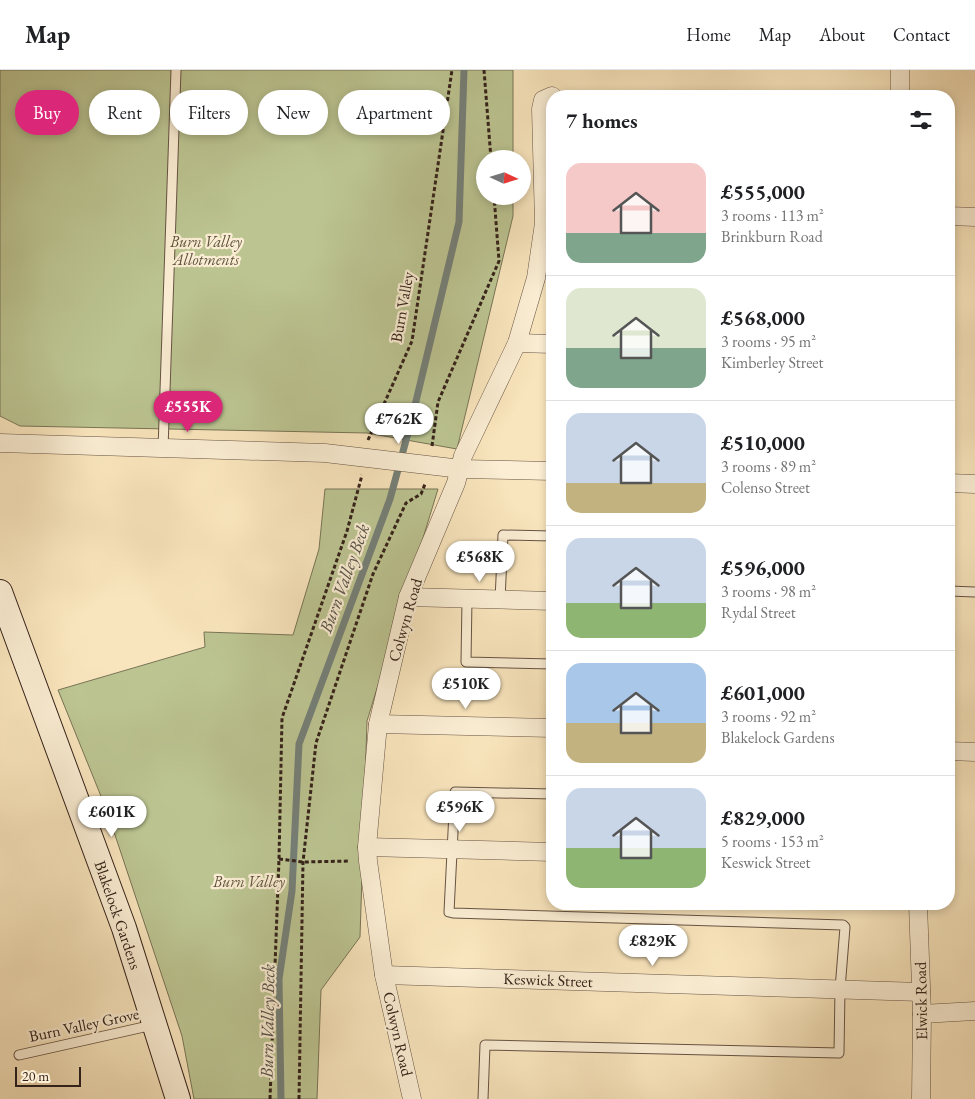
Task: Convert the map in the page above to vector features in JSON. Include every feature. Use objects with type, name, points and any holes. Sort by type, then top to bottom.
[{"type":"street","points":[[900,70],[900,90]]},
{"type":"street","name":"Colwyn Road","points":[[546,101],[541,109],[546,190]]},
{"type":"street","points":[[955,216],[975,217]]},
{"type":"street","name":"Colwyn Road","points":[[412,1099],[384,975],[368,854],[378,724],[408,598],[460,469],[463,456],[517,343],[536,278],[546,232]]},
{"type":"street","points":[[517,343],[546,344]]},
{"type":"street","points":[[0,443],[325,453],[370,457],[424,466],[546,472]]},
{"type":"street","points":[[955,483],[975,484]]},
{"type":"street","name":"Blakelock Gardens","points":[[0,592],[121,919],[178,1099]]},
{"type":"street","points":[[408,598],[546,601]]},
{"type":"street","points":[[378,724],[546,728]]},
{"type":"street","points":[[955,751],[975,752]]},
{"type":"street","points":[[368,854],[453,849],[546,852]]},
{"type":"street","name":"Elwick Road","points":[[918,910],[922,1014],[921,1099]]},
{"type":"street","name":"Keswick Street","points":[[384,975],[921,992]]},
{"type":"street","points":[[922,1014],[975,1011]]},
{"type":"lane","points":[[164,449],[176,70]]},
{"type":"lane","points":[[500,600],[503,535],[546,536]]},
{"type":"lane","points":[[955,591],[975,592]]},
{"type":"lane","points":[[467,599],[466,662],[546,664]]},
{"type":"lane","points":[[483,1099],[485,1045],[839,1053],[840,989],[845,928],[843,925],[449,912],[455,792],[546,794]]},
{"type":"lane","name":"Burn Valley Grove","points":[[18,1055],[155,1025]]},
{"type":"path","name":"Burn Valley","points":[[270,1099],[282,718],[347,531],[370,457],[368,441],[412,341],[452,70]]},
{"type":"path","points":[[484,70],[490,150]]},
{"type":"path","points":[[299,1099],[303,862],[316,743],[373,574],[406,503],[421,494],[424,466],[438,402],[499,261],[495,205]]},
{"type":"path","points":[[279,859],[303,862],[368,854]]},
{"type":"green space","name":"Burn Valley Allotments","points":[[0,70],[513,70],[513,150],[476,150],[476,205],[513,205],[513,216],[457,449],[367,433],[20,426],[0,416]]},
{"type":"green space","name":"Burn Valley","points":[[325,489],[438,489],[367,721],[360,937],[321,990],[317,1099],[194,1099],[182,1036],[107,811],[58,690],[205,647],[204,632],[293,635],[319,549]]},
{"type":"waterway","name":"Burn Valley Beck","points":[[281,1099],[279,979],[292,891],[299,744],[390,499],[411,422],[459,222],[464,70]]}]
